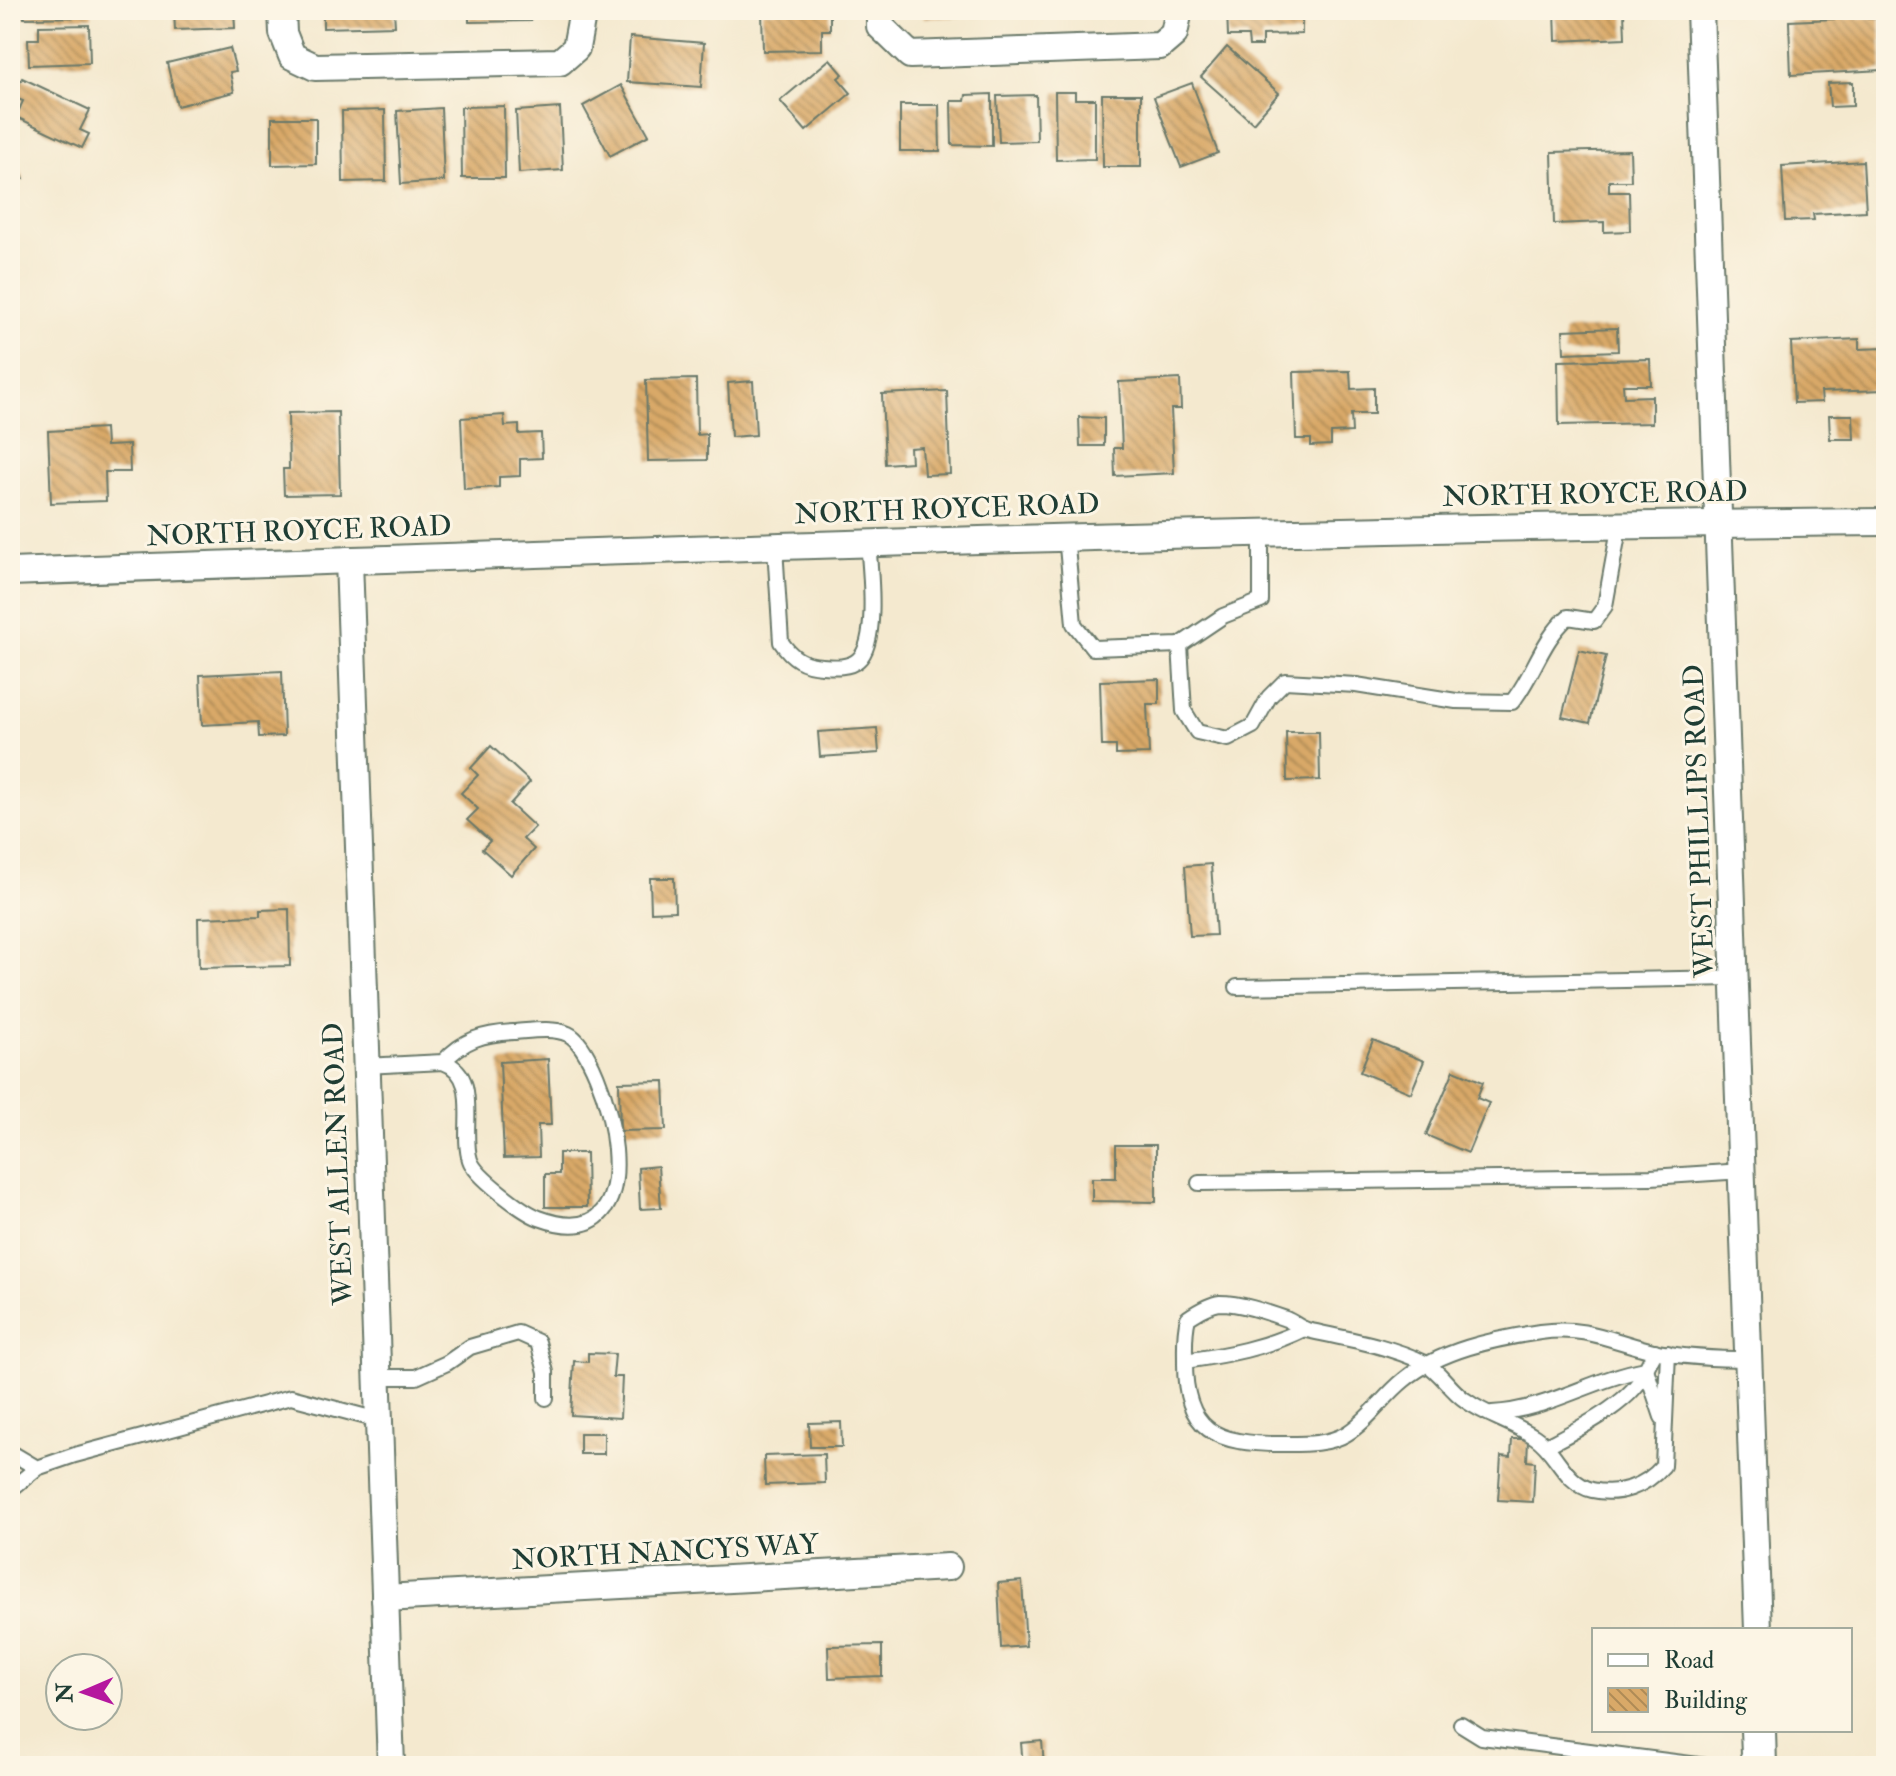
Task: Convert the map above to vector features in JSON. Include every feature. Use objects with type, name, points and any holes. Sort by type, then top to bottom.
[{"type":"street","points":[[282,10],[283,33],[292,56],[315,67],[560,62],[576,48],[583,10]]},
{"type":"street","points":[[880,10],[880,26],[910,55],[1160,46],[1174,34],[1179,15]]},
{"type":"street","name":"WEST PHILLIPS ROAD","points":[[1700,10],[1758,1628]]},
{"type":"street","name":"NORTH ROYCE ROAD","points":[[10,572],[1066,535],[1620,523],[1886,522]]},
{"type":"street","name":"WEST ALLEN ROAD","points":[[349,560],[391,1766]]},
{"type":"street","name":"NORTH NANCYS WAY","points":[[385,1598],[948,1567]]},
{"type":"street","points":[[1762,1732],[1763,1766]]},
{"type":"lane","points":[[1180,645],[1184,711],[1197,732],[1228,739],[1253,726],[1269,697],[1285,681],[1356,685],[1456,701],[1512,702],[1526,685],[1553,630],[1568,617],[1594,621],[1605,606],[1620,523]]},
{"type":"lane","points":[[1066,535],[1074,624],[1093,648],[1180,645],[1223,616],[1261,601],[1261,531]]},
{"type":"lane","points":[[775,547],[781,642],[788,653],[808,665],[844,667],[856,663],[865,652],[871,587],[868,542]]},
{"type":"lane","points":[[1237,987],[1735,978]]},
{"type":"lane","points":[[365,1066],[443,1062],[455,1066],[463,1078],[470,1160],[478,1175],[538,1217],[582,1222],[602,1215],[611,1201],[617,1176],[607,1114],[583,1047],[568,1034],[548,1031],[482,1035],[459,1045],[443,1062]]},
{"type":"lane","points":[[1199,1183],[1651,1177],[1743,1171]]},
{"type":"lane","points":[[1661,1352],[1669,1385],[1663,1421],[1663,1466],[1654,1477],[1632,1488],[1612,1493],[1589,1489],[1571,1479],[1546,1446],[1536,1438],[1483,1413],[1461,1398],[1428,1365],[1346,1336],[1304,1329],[1246,1307],[1218,1303],[1188,1318],[1185,1361],[1187,1398],[1198,1420],[1217,1435],[1239,1444],[1311,1444],[1345,1435],[1406,1378],[1428,1365],[1444,1354],[1541,1332],[1587,1330],[1661,1352],[1701,1359],[1749,1359]]},
{"type":"lane","points":[[1185,1361],[1229,1355],[1281,1340],[1304,1329]]},
{"type":"lane","points":[[377,1377],[416,1377],[447,1363],[470,1347],[518,1333],[538,1342],[546,1372],[546,1398]]},
{"type":"lane","points":[[1546,1446],[1586,1424],[1627,1395],[1641,1382],[1646,1369],[1661,1352]]},
{"type":"lane","points":[[1483,1413],[1519,1412],[1646,1369]]},
{"type":"lane","points":[[1646,1369],[1663,1421]]},
{"type":"lane","points":[[10,1490],[37,1468],[291,1397],[378,1420]]},
{"type":"lane","points":[[10,1452],[37,1468]]},
{"type":"lane","points":[[1461,1724],[1482,1737],[1706,1766]]},
{"type":"lane","points":[[1745,1766],[1749,1754],[1748,1732]]},
{"type":"building","points":[[24,10],[92,10],[92,17],[24,18]]},
{"type":"building","points":[[174,10],[234,10],[235,28],[175,30]]},
{"type":"building","points":[[323,10],[394,10],[395,26],[323,28]]},
{"type":"building","points":[[469,10],[531,10],[531,21],[469,22]]},
{"type":"building","points":[[830,10],[830,30],[822,30],[822,50],[763,51],[762,11]]},
{"type":"building","points":[[923,10],[987,10],[987,16],[924,18]]},
{"type":"building","points":[[1227,10],[1302,10],[1302,34],[1262,35],[1262,46],[1249,46],[1248,36],[1228,36]]},
{"type":"building","points":[[1555,10],[1624,12],[1625,38],[1556,41]]},
{"type":"building","points":[[1880,17],[1882,70],[1791,75],[1789,21]]},
{"type":"building","points":[[89,25],[90,63],[29,65],[28,39],[39,39],[39,26]]},
{"type":"building","points":[[630,37],[704,43],[701,87],[627,82]]},
{"type":"building","points":[[1227,47],[1279,93],[1253,123],[1201,77]]},
{"type":"building","points":[[230,48],[236,71],[230,72],[234,92],[177,106],[167,63]]},
{"type":"building","points":[[830,59],[843,74],[838,78],[851,93],[806,131],[780,101]]},
{"type":"building","points":[[22,78],[90,110],[80,130],[89,134],[82,148],[16,117],[23,101],[13,97]]},
{"type":"building","points":[[1853,82],[1853,106],[1830,107],[1828,83]]},
{"type":"building","points":[[1192,83],[1218,153],[1181,167],[1154,97]]},
{"type":"building","points":[[621,85],[649,135],[610,156],[583,106]]},
{"type":"building","points":[[1055,92],[1075,92],[1075,99],[1095,99],[1095,159],[1056,160]]},
{"type":"building","points":[[992,94],[992,146],[952,145],[951,101],[965,101],[966,95]]},
{"type":"building","points":[[1102,94],[1141,94],[1141,167],[1103,167]]},
{"type":"building","points":[[1036,95],[1037,141],[999,142],[997,96]]},
{"type":"building","points":[[900,105],[939,105],[940,151],[900,151]]},
{"type":"building","points":[[504,106],[505,178],[462,178],[461,107]]},
{"type":"building","points":[[441,108],[444,181],[401,184],[397,111]]},
{"type":"building","points":[[560,108],[563,170],[519,173],[516,111]]},
{"type":"building","points":[[385,110],[386,181],[343,182],[342,111]]},
{"type":"building","points":[[272,118],[316,118],[316,164],[272,165]]},
{"type":"building","points":[[10,146],[24,179],[10,185]]},
{"type":"building","points":[[1630,150],[1631,181],[1609,181],[1609,192],[1629,192],[1630,231],[1604,232],[1604,222],[1554,224],[1552,152]]},
{"type":"building","points":[[1863,161],[1866,211],[1813,214],[1814,220],[1785,221],[1782,166]]},
{"type":"building","points":[[1617,328],[1618,351],[1564,353],[1563,330]]},
{"type":"building","points":[[1859,339],[1859,349],[1886,348],[1886,390],[1821,392],[1822,402],[1794,403],[1791,342]]},
{"type":"building","points":[[1650,359],[1651,385],[1623,385],[1624,397],[1652,396],[1652,423],[1559,425],[1558,361]]},
{"type":"building","points":[[1350,371],[1351,389],[1374,388],[1374,414],[1351,414],[1352,432],[1331,433],[1331,445],[1311,446],[1311,439],[1296,439],[1294,372]]},
{"type":"building","points":[[696,379],[697,435],[707,434],[707,460],[648,461],[646,380]]},
{"type":"building","points":[[1180,379],[1181,409],[1171,409],[1174,473],[1115,476],[1114,448],[1122,448],[1119,382]]},
{"type":"building","points":[[753,381],[756,435],[731,437],[728,383]]},
{"type":"building","points":[[947,391],[950,474],[924,475],[922,447],[910,448],[911,462],[885,464],[882,394]]},
{"type":"building","points":[[338,412],[340,494],[284,495],[283,469],[289,469],[288,413]]},
{"type":"building","points":[[504,415],[505,426],[519,425],[519,434],[541,433],[542,458],[520,459],[520,476],[499,477],[499,487],[464,489],[461,418]]},
{"type":"building","points":[[1829,415],[1853,415],[1854,439],[1830,439]]},
{"type":"building","points":[[1079,417],[1104,418],[1104,446],[1080,446]]},
{"type":"building","points":[[105,428],[106,446],[129,445],[130,472],[105,472],[106,501],[51,503],[48,431]]},
{"type":"building","points":[[1579,650],[1606,656],[1590,723],[1562,717]]},
{"type":"building","points":[[282,671],[284,736],[259,737],[258,722],[202,725],[200,675]]},
{"type":"building","points":[[1159,679],[1159,704],[1147,704],[1149,754],[1116,755],[1116,746],[1102,746],[1100,681]]},
{"type":"building","points":[[877,728],[879,753],[820,757],[818,732]]},
{"type":"building","points":[[1286,732],[1319,732],[1320,780],[1287,781]]},
{"type":"building","points":[[491,746],[530,782],[510,804],[535,827],[523,839],[534,849],[511,875],[482,849],[490,841],[467,820],[478,809],[461,793],[478,775],[471,768]]},
{"type":"building","points":[[1211,864],[1216,935],[1190,936],[1185,866]]},
{"type":"building","points":[[650,878],[674,878],[675,911],[651,912]]},
{"type":"building","points":[[289,909],[290,966],[199,968],[198,918],[260,916],[260,910]]},
{"type":"building","points":[[1373,1040],[1424,1061],[1411,1093],[1360,1072]]},
{"type":"building","points":[[548,1059],[551,1125],[538,1125],[539,1157],[504,1158],[500,1062]]},
{"type":"building","points":[[1454,1070],[1483,1082],[1477,1098],[1489,1103],[1468,1153],[1426,1135]]},
{"type":"building","points":[[664,1081],[666,1130],[620,1131],[619,1082]]},
{"type":"building","points":[[1116,1145],[1156,1145],[1156,1202],[1092,1201],[1092,1178],[1116,1178]]},
{"type":"building","points":[[559,1153],[586,1153],[587,1207],[545,1207],[545,1174],[559,1174]]},
{"type":"building","points":[[658,1166],[661,1208],[640,1209],[638,1168]]},
{"type":"building","points":[[588,1353],[615,1354],[613,1377],[622,1377],[620,1418],[571,1415],[574,1361],[588,1362]]},
{"type":"building","points":[[841,1422],[842,1447],[810,1447],[809,1423]]},
{"type":"building","points":[[580,1433],[604,1433],[604,1454],[580,1454]]},
{"type":"building","points":[[1512,1439],[1528,1439],[1527,1461],[1535,1462],[1533,1502],[1498,1500],[1501,1456],[1511,1457]]},
{"type":"building","points":[[824,1454],[825,1483],[765,1485],[764,1456]]},
{"type":"building","points":[[1022,1581],[1026,1646],[1001,1648],[998,1583]]},
{"type":"building","points":[[882,1645],[882,1676],[829,1678],[828,1646]]},
{"type":"building","points":[[1042,1741],[1044,1766],[1023,1766],[1021,1743]]}]
